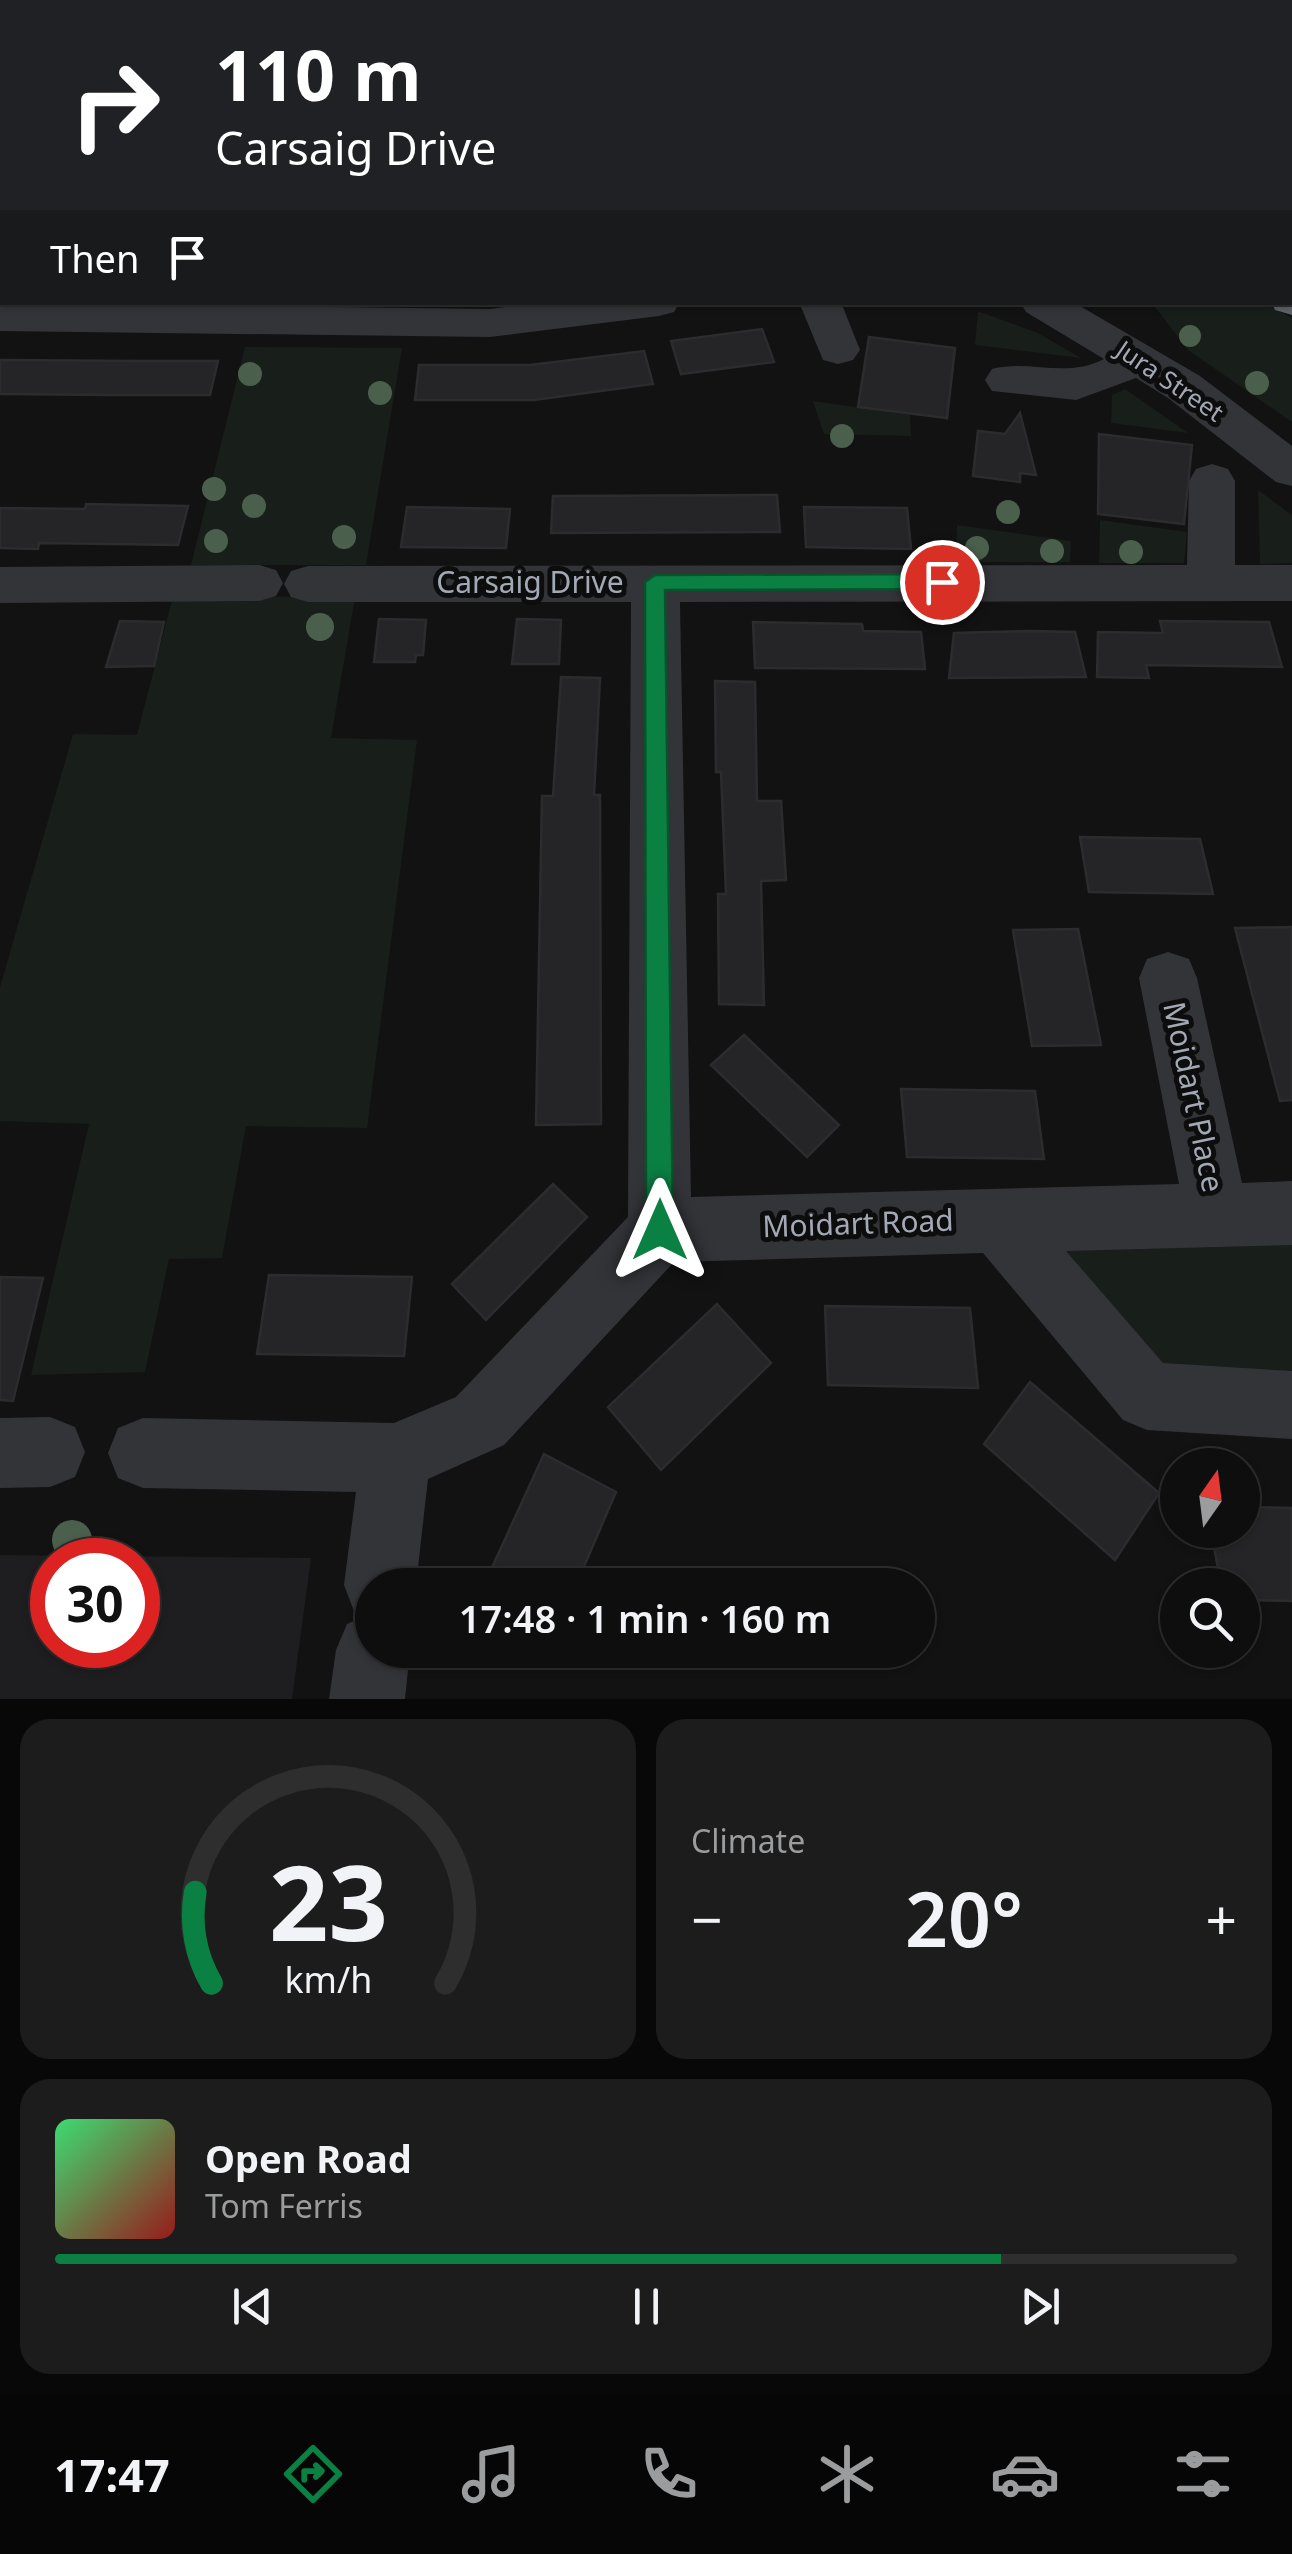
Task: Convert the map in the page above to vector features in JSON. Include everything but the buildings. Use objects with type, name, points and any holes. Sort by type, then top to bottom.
[{"type":"street","points":[[0,317],[490,323],[635,305]]},
{"type":"street","points":[[821,305],[838,350]]},
{"type":"street","name":"Jura Street","points":[[1046,305],[1137,356],[1292,470]]},
{"type":"street","points":[[1007,380],[1088,386],[1112,377],[1137,356]]},
{"type":"street","points":[[1212,481],[1212,584]]},
{"type":"street","points":[[143,1453],[395,1458],[480,1421],[660,1230],[655,582]]},
{"type":"street","points":[[0,586],[259,583]]},
{"type":"street","name":"Carsaig Drive","points":[[308,584],[1292,583]]},
{"type":"street","name":"Moidart Place","points":[[1168,978],[1217,1216]]},
{"type":"street","name":"Moidart Road","points":[[660,1230],[1292,1213]]},
{"type":"street","points":[[997,1220],[1147,1396],[1292,1405]]},
{"type":"street","points":[[382,1568],[395,1458]]},
{"type":"street","points":[[367,1699],[371,1668]]},
{"type":"shaded area","points":[[1154,305],[1267,305],[1292,318],[1292,422],[1188,350]]},
{"type":"shaded area","points":[[978,311],[1038,333],[1081,358],[975,345]]},
{"type":"shaded area","points":[[245,347],[402,348],[366,565],[191,565]]},
{"type":"shaded area","points":[[1125,389],[1188,433],[1111,423],[1112,395]]},
{"type":"shaded area","points":[[813,401],[910,415],[911,436],[824,434]]},
{"type":"shaded area","points":[[1258,490],[1292,515],[1292,563],[1260,564]]},
{"type":"shaded area","points":[[1100,520],[1187,532],[1184,563],[1099,563]]},
{"type":"shaded area","points":[[957,525],[1071,541],[1070,562],[956,562]]},
{"type":"shaded area","points":[[173,596],[355,597],[331,738],[417,740],[367,1128],[246,1126],[222,1258],[169,1259],[145,1372],[31,1375],[89,1124],[0,1121],[0,987],[73,734],[137,735]]},
{"type":"shaded area","points":[[1292,1213],[1292,1405],[1147,1396],[997,1220]]},
{"type":"shaded area","points":[[0,1555],[30,1555],[30,1668],[160,1668],[160,1557],[311,1558],[292,1699],[0,1699]]},
{"type":"route","points":[[660,1230],[655,582],[942,582]]}]
